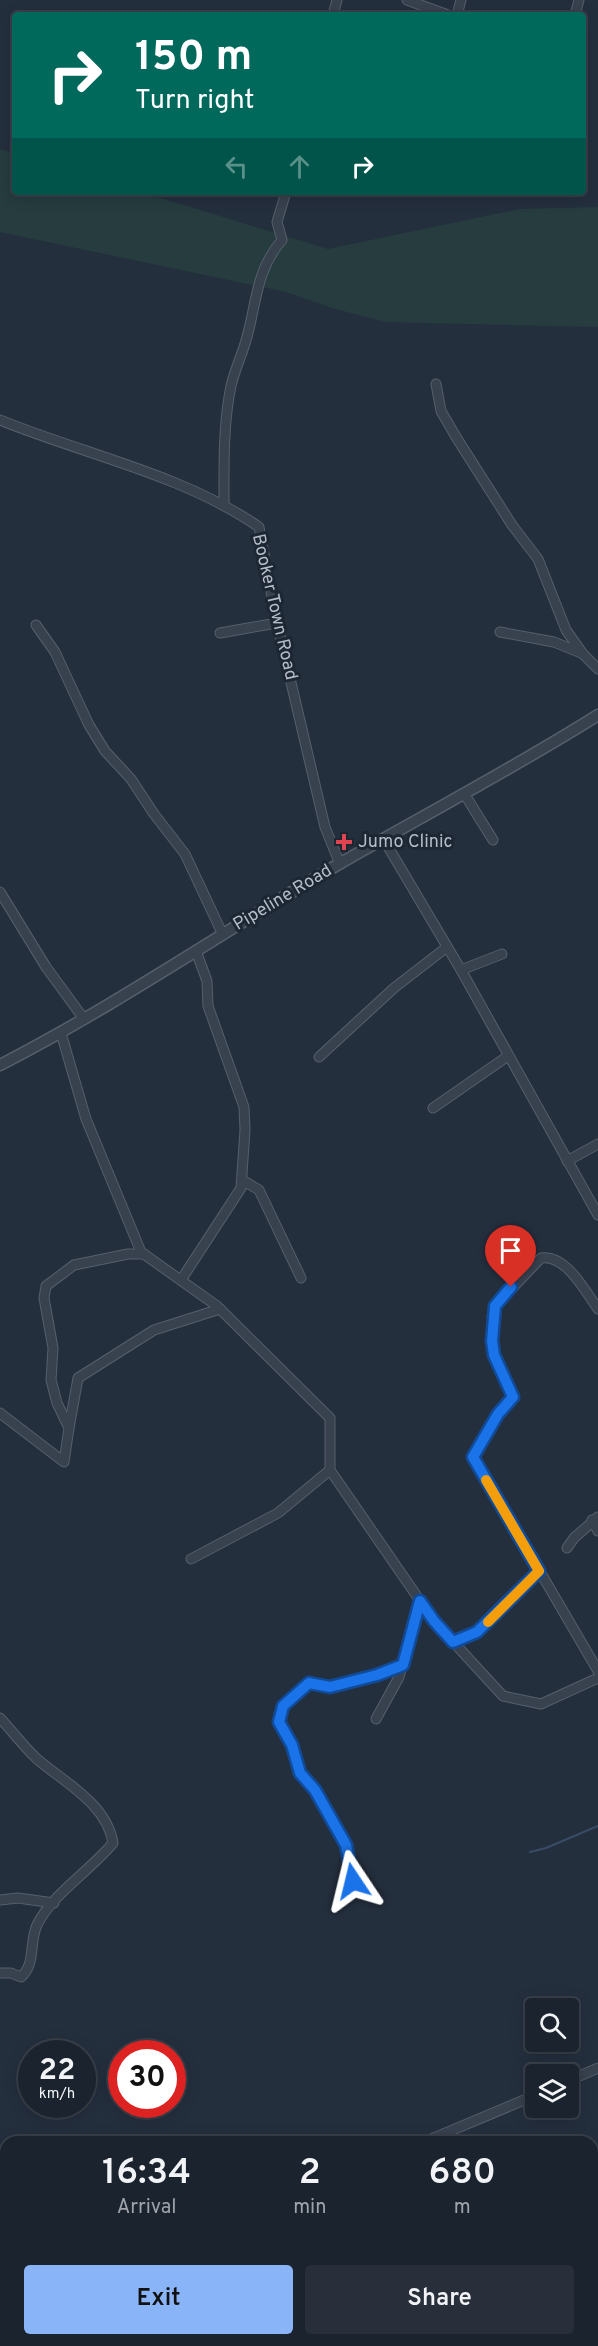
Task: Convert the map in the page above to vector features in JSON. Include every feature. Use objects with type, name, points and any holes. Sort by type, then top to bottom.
[{"type":"street","points":[[407,0],[440,12]]},
{"type":"street","points":[[224,505],[224,442],[231,384],[248,333],[253,304],[264,266],[282,240],[278,222],[285,195]]},
{"type":"street","points":[[436,384],[441,411],[512,525],[538,559],[566,630],[583,654],[598,669]]},
{"type":"street","name":"Booker Town Road","points":[[0,420],[145,473],[224,505],[259,527],[277,623],[323,818],[340,864]]},
{"type":"street","points":[[220,633],[277,623]]},
{"type":"street","points":[[36,625],[55,652],[89,725],[105,751],[132,779],[154,814],[184,854],[223,935]]},
{"type":"street","points":[[500,632],[554,642],[583,654]]},
{"type":"street","name":"Pipeline Road","points":[[0,1065],[61,1033],[340,864],[465,795],[598,715]]},
{"type":"street","points":[[465,795],[494,840]]},
{"type":"street","points":[[384,840],[461,970],[598,1215]]},
{"type":"street","points":[[0,892],[46,967],[84,1019]]},
{"type":"street","points":[[319,1057],[393,988],[447,947]]},
{"type":"street","points":[[181,1280],[242,1188],[245,1130],[244,1107],[208,1006],[207,981],[196,951]]},
{"type":"street","points":[[461,970],[502,954]]},
{"type":"street","points":[[61,1033],[86,1119],[141,1252],[220,1309],[330,1418],[330,1470],[434,1621],[503,1696],[541,1704],[598,1678]]},
{"type":"street","points":[[433,1108],[508,1056]]},
{"type":"street","points":[[567,1161],[598,1144]]},
{"type":"street","points":[[242,1180],[259,1190],[301,1278]]},
{"type":"street","points":[[128,1254],[136,1239]]},
{"type":"street","points":[[69,1428],[57,1403],[51,1380],[53,1348],[44,1298],[46,1286],[74,1264],[128,1254],[144,1254]]},
{"type":"street","points":[[598,1309],[566,1268],[548,1257],[541,1258],[495,1306],[492,1316],[493,1349],[513,1397],[498,1414],[473,1457],[598,1671]]},
{"type":"street","points":[[0,1413],[64,1462],[78,1378],[154,1330],[220,1309]]},
{"type":"street","points":[[191,1559],[278,1513],[330,1470]]},
{"type":"street","points":[[567,1548],[574,1538],[595,1519],[598,1531]]},
{"type":"street","points":[[453,1642],[477,1632],[539,1571]]},
{"type":"street","points":[[376,1719],[399,1677],[420,1601]]},
{"type":"street","points":[[353,1881],[346,1845],[315,1790],[300,1773],[292,1745],[279,1722],[283,1706],[309,1683],[330,1687],[377,1675],[403,1665]]},
{"type":"street","points":[[0,1718],[35,1757],[84,1795],[111,1833],[112,1843],[54,1903],[37,1926],[28,1970],[21,1977],[11,1973],[0,1973]]},
{"type":"street","points":[[0,1900],[18,1898],[54,1903]]},
{"type":"street","points":[[579,2076],[598,2068]]},
{"type":"street","points":[[438,2136],[525,2100]]},
{"type":"green space","points":[[0,149],[12,153],[12,195],[151,195],[328,249],[520,209],[598,207],[598,327],[385,322],[332,308],[286,292],[0,232]]},
{"type":"waterway","points":[[530,1852],[546,1848],[598,1826]]},
{"type":"slow traffic","points":[[486,1480],[539,1571],[488,1622]]},
{"type":"place","name":"Jumo Clinic","points":[[344,842]]},
{"type":"route","points":[[353,1881],[346,1845],[315,1790],[300,1773],[292,1745],[279,1722],[283,1706],[309,1683],[330,1687],[377,1675],[403,1665],[420,1601],[453,1642],[477,1632],[539,1571],[473,1457],[498,1414],[513,1397],[494,1355],[492,1341],[492,1316],[495,1306],[511,1287]]}]
